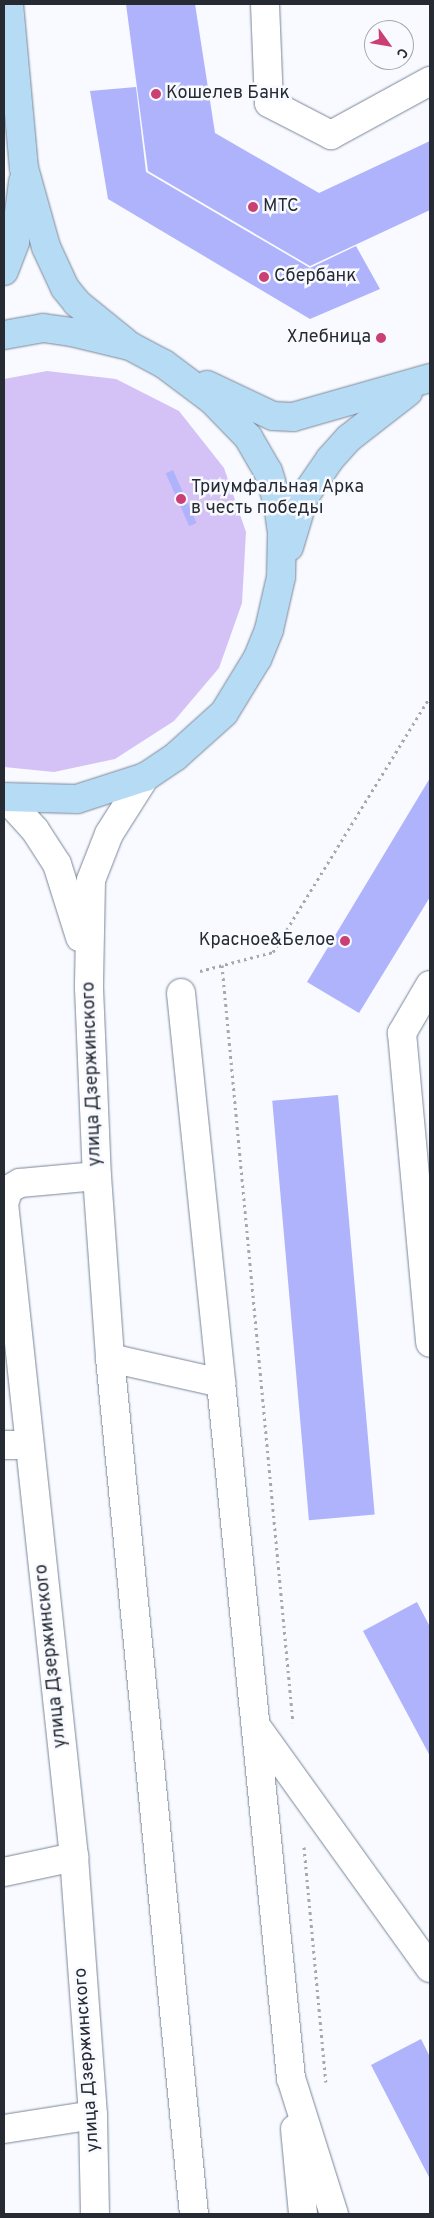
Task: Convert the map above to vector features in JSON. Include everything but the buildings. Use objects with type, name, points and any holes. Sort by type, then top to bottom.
[{"type":"main road","points":[[9,4],[24,168],[46,247],[64,288],[77,304],[130,346],[273,416],[294,417],[425,381]]},
{"type":"main road","points":[[4,271],[15,242],[24,168]]},
{"type":"main road","points":[[4,335],[43,328],[130,346]]},
{"type":"main road","points":[[164,364],[212,400],[248,437],[268,471],[278,504],[282,533],[281,577]]},
{"type":"main road","points":[[5,797],[77,799],[145,777],[176,757],[224,713],[257,659],[269,630],[281,577],[304,497],[330,459],[349,438],[425,381]]},
{"type":"street","points":[[265,4],[269,103],[331,135],[430,81]]},
{"type":"street","name":"улица Дзержинского","points":[[145,777],[109,834],[91,880],[89,972],[97,1176],[110,1358],[194,2214]]},
{"type":"street","name":"улица Дзержинского","points":[[5,797],[35,830],[57,864],[72,903],[89,972]]},
{"type":"street","points":[[188,983],[221,1383],[303,2214]]},
{"type":"street","points":[[430,985],[402,1033],[430,1343]]},
{"type":"street","name":"улица Дзержинского","points":[[95,2214],[93,2115],[74,1856],[17,1445],[4,1203],[6,1183],[97,1176]]},
{"type":"street","points":[[110,1358],[221,1383]]},
{"type":"street","points":[[256,1726],[430,1968]]},
{"type":"street","points":[[4,1872],[74,1856]]},
{"type":"street","points":[[291,2078],[334,2214]]},
{"type":"street","points":[[4,2129],[93,2115]]},
{"type":"path","points":[[188,983],[222,965],[273,952],[430,697]]},
{"type":"path","points":[[222,965],[293,1726]]},
{"type":"path","points":[[304,1844],[326,2087]]},
{"type":"shaded area","points":[[47,371],[116,379],[179,411],[224,468],[246,532],[242,603],[219,668],[174,721],[115,759],[54,772],[4,767],[4,379]]},
{"type":"place","name":"Кошелев Банк","points":[[156,94]]},
{"type":"place","name":"МТС","points":[[253,207]]},
{"type":"place","name":"Сбербанк","points":[[264,277]]},
{"type":"place","name":"Хлебница","points":[[381,338]]},
{"type":"place","name":"Триумфальная Арка в честь победы","points":[[181,499]]},
{"type":"place","name":"Красное&Белое","points":[[345,941]]}]
